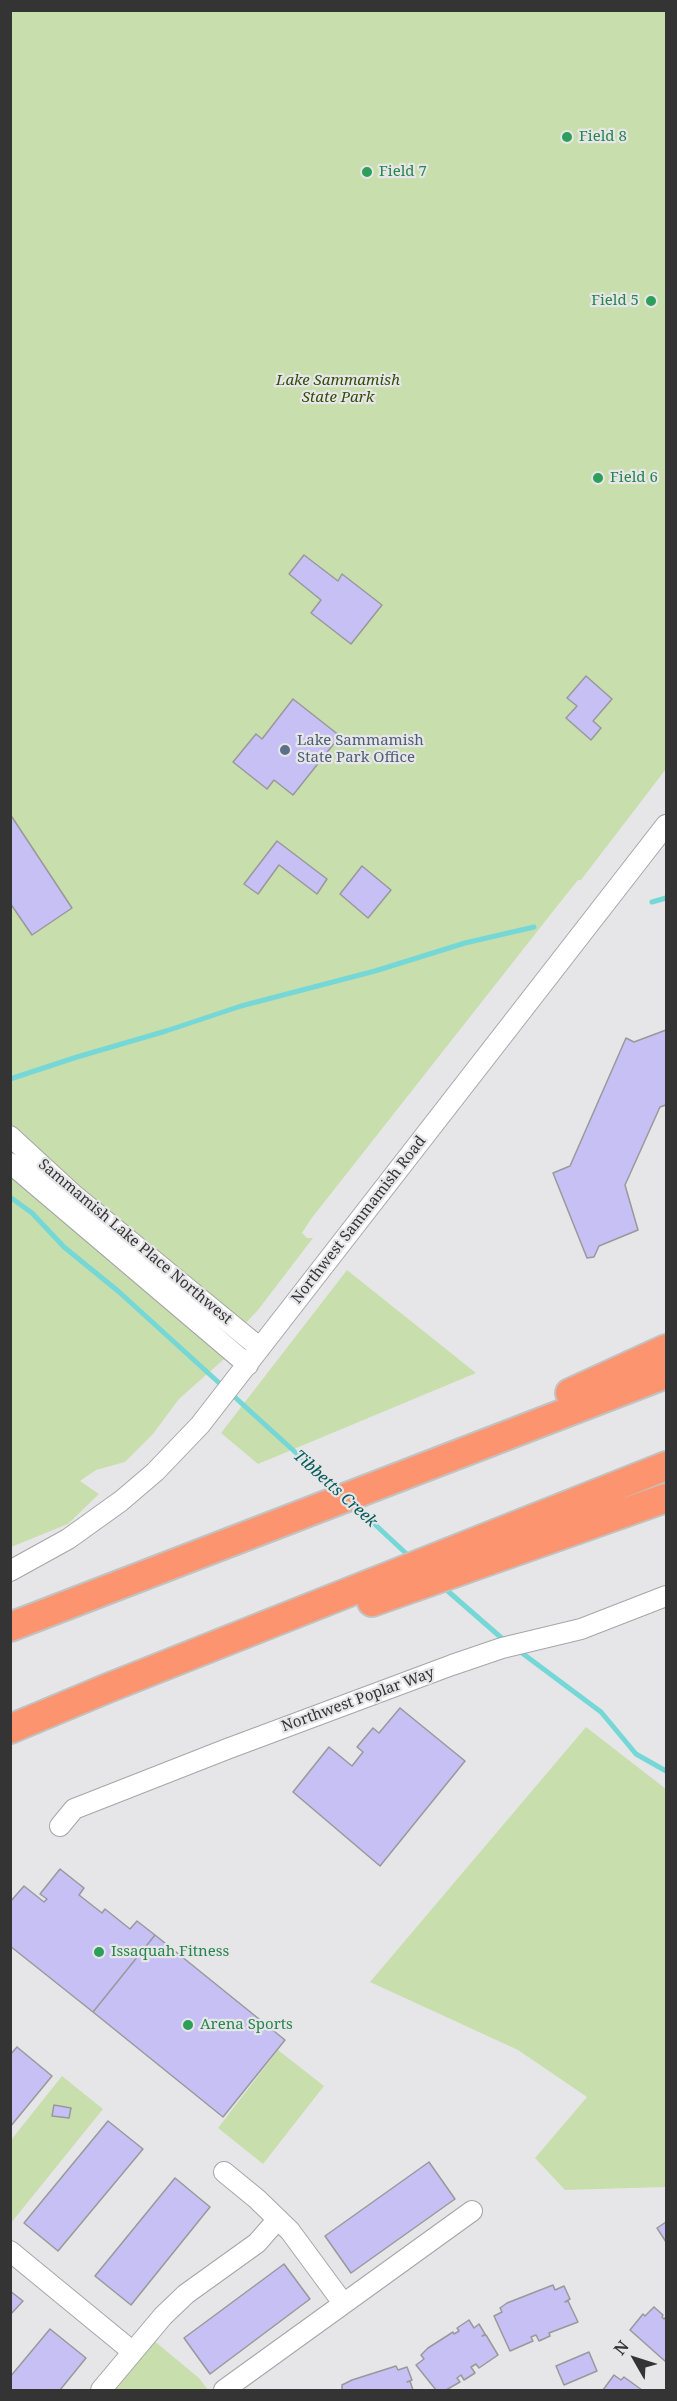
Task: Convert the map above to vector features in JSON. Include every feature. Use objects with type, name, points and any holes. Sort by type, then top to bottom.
[{"type":"highway","points":[[357,1493],[666,1349]]},
{"type":"highway","points":[[10,1627],[666,1374]]},
{"type":"highway","points":[[440,1568],[666,1466]]},
{"type":"highway","points":[[10,1729],[108,1688],[403,1581],[666,1498]]},
{"type":"street","name":"Northwest Sammamish Road","points":[[10,1571],[68,1539],[121,1501],[170,1457],[215,1407],[666,825]]},
{"type":"street","name":"Sammamish Lake Place Northwest","points":[[10,1136],[74,1195],[260,1348]]},
{"type":"street","name":"Sammamish Lake Place Northwest","points":[[10,1163],[242,1372]]},
{"type":"street","name":"Northwest Poplar Way","points":[[60,1826],[74,1809],[227,1749],[502,1648],[581,1629],[666,1596]]},
{"type":"street","points":[[224,2172],[290,2231],[343,2303]]},
{"type":"street","points":[[224,2391],[472,2211]]},
{"type":"street","points":[[101,2391],[163,2316],[186,2294],[256,2243],[278,2219]]},
{"type":"street","points":[[10,2251],[133,2352]]},
{"type":"green space","name":"Lake Sammamish State Park","points":[[11,11],[666,11],[666,769],[581,880],[578,880],[558,905],[311,1219],[302,1233],[307,1238],[313,1238],[243,1326],[245,1335],[232,1352],[179,1399],[153,1434],[125,1462],[96,1470],[80,1481],[99,1494],[68,1524],[11,1547]]},
{"type":"green space","points":[[347,1270],[476,1373],[258,1464],[221,1433]]},
{"type":"green space","points":[[586,1727],[666,1789],[666,2187],[565,2190],[535,2158],[587,2097],[518,2050],[370,1982]]},
{"type":"green space","points":[[278,2050],[324,2086],[263,2164],[218,2128]]},
{"type":"green space","points":[[62,2076],[103,2109],[11,2223],[11,2140]]},
{"type":"green space","points":[[147,2335],[199,2378],[208,2390],[101,2390]]},
{"type":"building","points":[[304,555],[338,581],[342,574],[382,605],[351,644],[311,613],[321,600],[289,574]]},
{"type":"building","points":[[586,676],[612,699],[593,721],[601,728],[591,740],[566,718],[577,706],[567,698]]},
{"type":"building","name":"Lake Sammamish State Park Office","points":[[293,699],[340,736],[293,795],[274,780],[267,789],[233,762],[256,734],[262,739]]},
{"type":"building","points":[[10,814],[72,908],[32,935],[10,903]]},
{"type":"building","points":[[277,841],[327,879],[317,894],[279,865],[258,894],[244,884]]},
{"type":"building","points":[[362,866],[391,890],[368,918],[340,894]]},
{"type":"building","points":[[666,1030],[666,1105],[660,1107],[625,1185],[638,1230],[599,1246],[594,1257],[587,1258],[553,1173],[570,1166],[626,1038],[634,1042]]},
{"type":"building","points":[[400,1708],[465,1761],[380,1866],[293,1792],[329,1747],[352,1766],[363,1752],[357,1747],[373,1728],[379,1733]]},
{"type":"building","points":[[60,1869],[84,1888],[79,1895],[102,1913],[105,1909],[130,1929],[137,1921],[155,1935],[93,2012],[10,1946],[10,1902],[24,1886],[44,1902],[47,1899],[40,1894]]},
{"type":"building","points":[[155,1935],[285,2040],[223,2117],[93,2012]]},
{"type":"building","points":[[17,2047],[52,2076],[10,2127],[10,2055]]},
{"type":"building","points":[[54,2105],[71,2108],[69,2118],[52,2116]]},
{"type":"building","points":[[108,2121],[143,2149],[58,2251],[24,2223]]},
{"type":"building","points":[[429,2162],[455,2199],[351,2273],[325,2236]]},
{"type":"building","points":[[175,2178],[210,2207],[131,2305],[95,2276]]},
{"type":"building","points":[[666,2222],[666,2242],[657,2228]]},
{"type":"building","points":[[284,2264],[310,2299],[210,2374],[184,2338]]},
{"type":"building","points":[[553,2285],[555,2290],[564,2286],[570,2299],[565,2302],[568,2301],[578,2322],[549,2333],[550,2336],[539,2341],[536,2335],[531,2337],[533,2341],[510,2351],[494,2316],[502,2312],[500,2308],[507,2303]]},
{"type":"building","points":[[10,2291],[23,2301],[10,2315]]},
{"type":"building","points":[[654,2307],[664,2319],[666,2317],[666,2362],[630,2330],[643,2314],[645,2316]]},
{"type":"building","points":[[469,2320],[474,2328],[479,2324],[485,2334],[482,2336],[486,2335],[498,2355],[479,2368],[476,2364],[471,2367],[475,2373],[464,2380],[461,2375],[457,2378],[460,2382],[446,2390],[436,2390],[416,2365],[424,2359],[421,2355],[428,2348],[453,2332],[454,2334],[459,2331],[457,2328]]},
{"type":"building","points":[[50,2329],[86,2358],[60,2390],[10,2390],[10,2377]]},
{"type":"building","points":[[589,2352],[597,2371],[564,2385],[556,2366]]},
{"type":"building","points":[[396,2366],[398,2370],[407,2367],[412,2380],[407,2382],[410,2381],[413,2390],[342,2390],[342,2385],[352,2380]]},
{"type":"building","points":[[614,2375],[621,2380],[624,2377],[642,2390],[603,2390]]},
{"type":"waterway","points":[[652,902],[666,898]]},
{"type":"waterway","points":[[10,1079],[241,1006],[375,971],[465,943],[534,927]]},
{"type":"waterway","name":"Tibbetts Creek","points":[[10,1197],[32,1213],[64,1247],[118,1291],[338,1491]]},
{"type":"waterway","name":"Tibbetts Creek","points":[[354,1505],[411,1558]]},
{"type":"waterway","name":"Tibbetts Creek","points":[[442,1586],[505,1641]]},
{"type":"waterway","name":"Tibbetts Creek","points":[[518,1650],[601,1712],[636,1754],[666,1771]]},
{"type":"place","name":"Field 8","points":[[567,137]]},
{"type":"place","name":"Field 7","points":[[367,172]]},
{"type":"place","name":"Field 5","points":[[651,301]]},
{"type":"place","name":"Field 6","points":[[598,478]]},
{"type":"place","name":"Lake Sammamish State Park Office","points":[[285,750]]},
{"type":"place","name":"Issaquah Fitness","points":[[99,1952]]},
{"type":"place","name":"Arena Sports","points":[[188,2025]]}]
